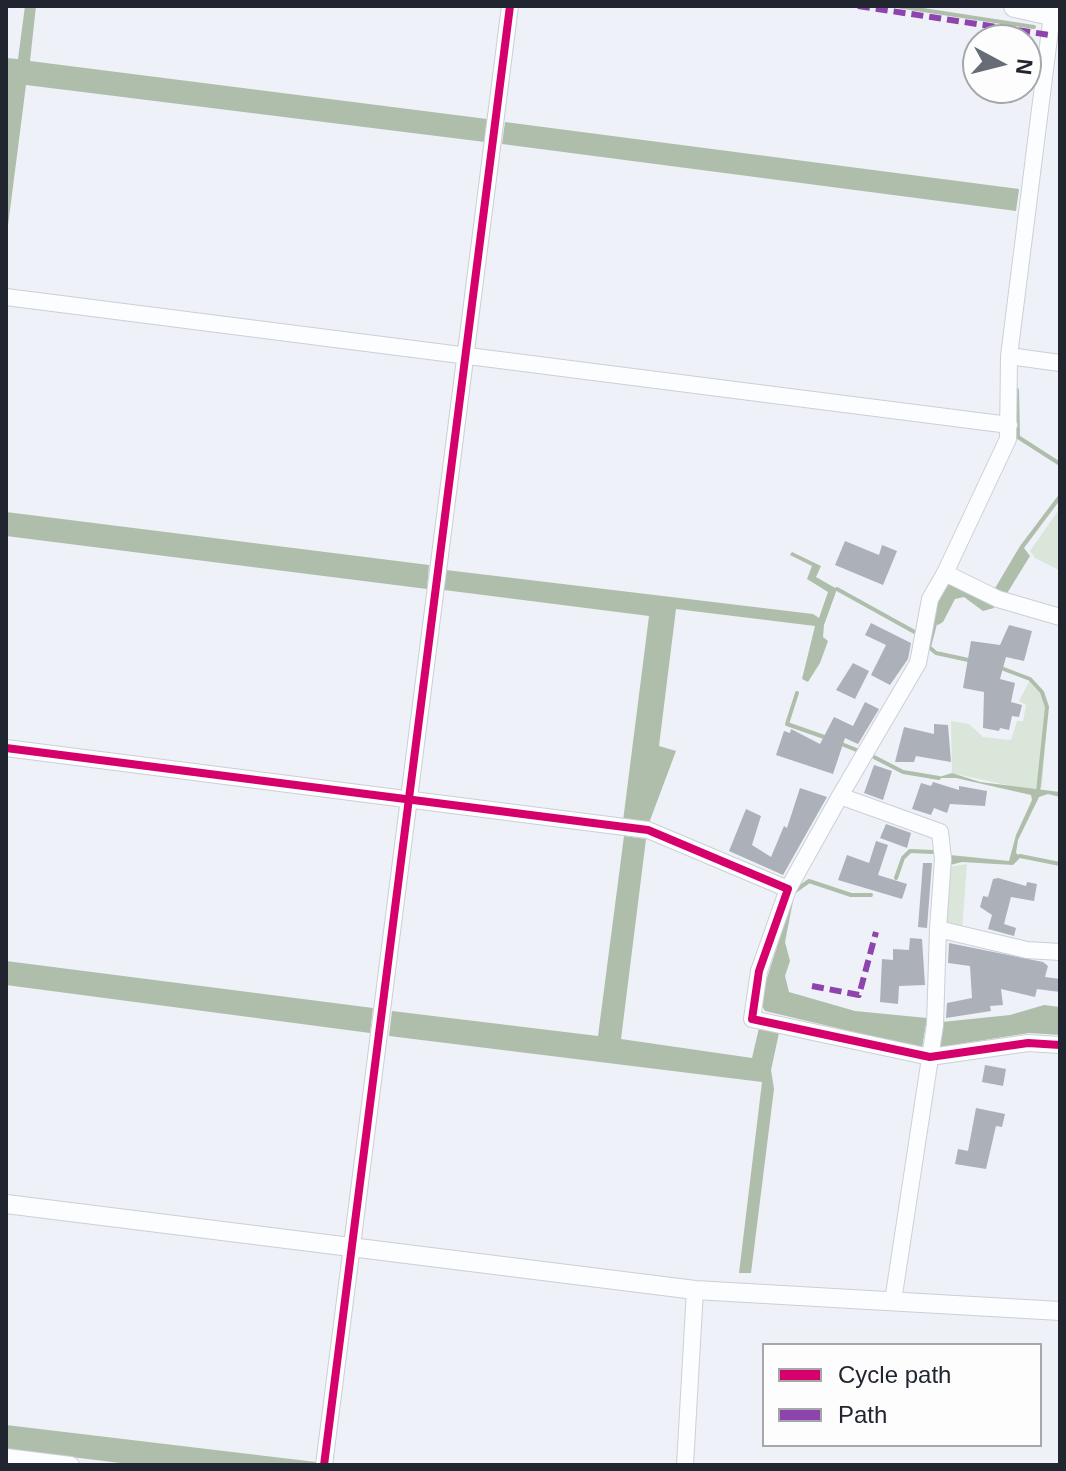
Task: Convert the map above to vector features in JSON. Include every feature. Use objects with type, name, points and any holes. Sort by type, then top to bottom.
[{"type":"main road","points":[[1015,6],[1056,15]]},
{"type":"street","points":[[324,1465],[510,6]]},
{"type":"street","points":[[1056,15],[1009,356],[1008,439],[930,599],[918,663],[788,889],[759,971],[752,1019],[930,1057],[1028,1043],[1060,1045]]},
{"type":"street","points":[[6,297],[1009,425]]},
{"type":"street","points":[[1009,356],[1060,363]]},
{"type":"street","points":[[945,573],[998,599],[1060,617]]},
{"type":"street","points":[[6,748],[648,830],[788,889]]},
{"type":"street","points":[[840,796],[940,832],[943,859],[935,949],[935,1025],[893,1301]]},
{"type":"street","points":[[938,929],[1027,950],[1060,952]]},
{"type":"street","points":[[6,1204],[695,1290],[1060,1311]]},
{"type":"street","points":[[685,1465],[695,1290]]},
{"type":"street","points":[[6,1457],[71,1465]]},
{"type":"shaded area","points":[[25,6],[36,6],[30,61],[487,119],[485,142],[26,85],[6,241],[6,58],[18,59]]},
{"type":"shaded area","points":[[505,122],[1019,189],[1016,211],[502,144]]},
{"type":"shaded area","points":[[1060,493],[1060,500],[1024,548],[1030,556],[1006,595],[994,590],[1020,546]]},
{"type":"shaded area","points":[[1060,508],[1059,570],[1035,558],[1030,551]]},
{"type":"shaded area","points":[[6,512],[429,565],[427,589],[6,536]]},
{"type":"shaded area","points":[[792,552],[821,566],[816,577],[837,589],[824,625],[823,637],[828,641],[820,663],[808,682],[802,679],[815,626],[676,609],[659,746],[676,751],[649,823],[623,821],[649,616],[444,590],[446,570],[813,614],[819,618],[828,592],[807,579],[812,566],[790,555]]},
{"type":"shaded area","points":[[951,582],[995,603],[994,608],[983,611],[964,597],[955,599],[943,622],[938,625],[932,622],[941,585]]},
{"type":"shaded area","points":[[1031,678],[1043,691],[1048,706],[1042,787],[1029,790],[952,773],[951,721],[969,724],[983,737],[1011,740],[1017,721],[1023,721],[1026,705],[1019,701]]},
{"type":"shaded area","points":[[952,773],[980,782],[1060,792],[1060,797],[1048,794],[1039,797],[1018,840],[1016,853],[1021,857],[1013,865],[962,862],[950,865],[950,855],[1009,861],[1016,835],[1032,800],[1031,795],[956,778],[936,778]]},
{"type":"shaded area","points":[[624,836],[646,839],[621,1039],[752,1058],[759,1028],[779,1033],[771,1070],[774,1089],[751,1273],[739,1273],[762,1082],[389,1036],[392,1011],[598,1036]]},
{"type":"shaded area","points":[[967,864],[962,930],[945,926],[949,867]]},
{"type":"shaded area","points":[[795,891],[785,942],[790,961],[785,976],[789,992],[855,1011],[927,1018],[922,1048],[765,1011],[762,1006],[766,981]]},
{"type":"shaded area","points":[[6,961],[373,1008],[370,1033],[6,985]]},
{"type":"shaded area","points":[[1044,1005],[1060,1007],[1060,1035],[1029,1033],[940,1047],[942,1022],[1010,1015]]},
{"type":"shaded area","points":[[6,1425],[316,1462],[315,1465],[137,1465],[6,1449]]},
{"type":"building","points":[[845,541],[879,555],[882,545],[897,551],[883,585],[835,565]]},
{"type":"building","points":[[871,623],[911,643],[908,659],[890,685],[871,675],[886,645],[865,635]]},
{"type":"building","points":[[1009,625],[1032,631],[1024,661],[1006,657],[1000,679],[1015,683],[1011,702],[1022,705],[1019,717],[1012,716],[1009,730],[1000,728],[999,731],[983,728],[984,692],[963,688],[971,641],[1000,645]]},
{"type":"building","points":[[853,663],[869,671],[855,699],[836,690]]},
{"type":"building","points":[[865,702],[879,709],[858,744],[845,738],[833,774],[776,755],[784,731],[790,733],[791,729],[820,744],[834,717],[853,726]]},
{"type":"building","points":[[934,724],[948,725],[951,762],[916,756],[914,762],[895,762],[904,727],[934,734]]},
{"type":"building","points":[[874,765],[892,771],[883,800],[864,793]]},
{"type":"building","points":[[933,782],[959,790],[959,786],[987,791],[985,806],[950,804],[947,813],[934,808],[931,815],[912,809],[921,783],[931,786]]},
{"type":"building","points":[[800,788],[827,797],[783,875],[729,851],[746,809],[761,816],[752,845],[771,857],[784,826],[787,828]]},
{"type":"building","points":[[886,824],[911,833],[907,848],[880,838]]},
{"type":"building","points":[[876,841],[888,845],[878,875],[907,884],[902,899],[838,880],[847,855],[869,863]]},
{"type":"building","points":[[923,863],[932,863],[927,928],[918,927]]},
{"type":"building","points":[[993,879],[1026,886],[1027,882],[1037,884],[1034,901],[1011,897],[1004,924],[1016,928],[1014,936],[988,929],[992,915],[980,907],[983,896],[988,897]]},
{"type":"building","points":[[910,938],[922,939],[925,985],[899,986],[898,1004],[880,1002],[882,959],[893,960],[893,949],[909,950]]},
{"type":"building","points":[[949,943],[1043,962],[1048,966],[1045,977],[1060,979],[1060,992],[1037,989],[1035,997],[1001,989],[1003,1005],[990,1006],[991,1011],[946,1018],[947,1003],[972,998],[970,966],[948,963]]},
{"type":"building","points":[[985,1065],[1006,1069],[1003,1086],[982,1082]]},
{"type":"building","points":[[976,1108],[1005,1114],[1002,1127],[996,1126],[986,1169],[955,1164],[958,1149],[968,1151]]},
{"type":"waterway","points":[[897,6],[1014,24]]},
{"type":"waterway","points":[[1017,390],[1018,437],[1060,464]]},
{"type":"waterway","points":[[837,589],[920,635]]},
{"type":"waterway","points":[[936,620],[929,647],[936,653],[973,661]]},
{"type":"waterway","points":[[1001,668],[1030,679],[1042,692],[1047,707],[1038,792]]},
{"type":"waterway","points":[[797,693],[787,724],[827,738]]},
{"type":"waterway","points":[[839,743],[859,751]]},
{"type":"waterway","points":[[874,757],[903,772],[939,778]]},
{"type":"waterway","points":[[896,878],[903,858],[910,851],[933,852]]},
{"type":"waterway","points":[[1020,856],[1060,864]]},
{"type":"waterway","points":[[795,891],[809,881],[851,895],[871,895]]},
{"type":"marked path","points":[[858,6],[1050,35]]},
{"type":"marked path","points":[[812,986],[859,995],[876,932]]},
{"type":"cycle path","points":[[324,1465],[510,6]]},
{"type":"cycle path","points":[[6,748],[648,830],[788,889],[759,971],[752,1019],[930,1057],[1028,1043],[1060,1045]]}]
